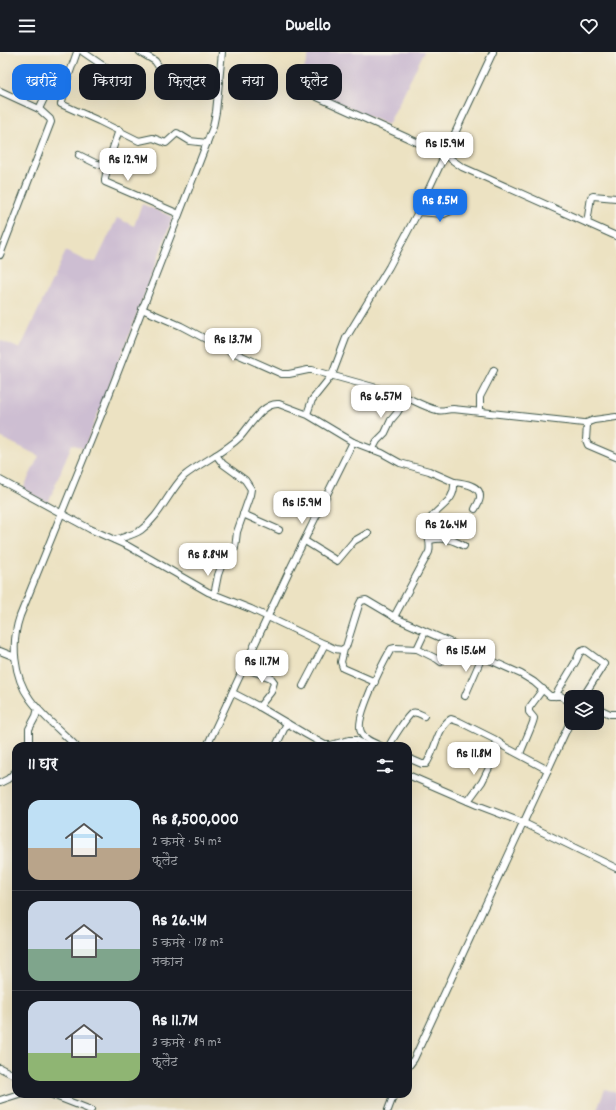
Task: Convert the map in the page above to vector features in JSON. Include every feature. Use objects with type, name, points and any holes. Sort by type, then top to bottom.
[{"type":"street","points":[[71,69],[77,52]]},
{"type":"street","points":[[83,52],[101,64]]},
{"type":"street","points":[[140,52],[155,61],[157,64]]},
{"type":"street","points":[[220,72],[222,52]]},
{"type":"street","points":[[307,414],[312,400],[332,375],[346,338],[388,267],[418,212],[493,52]]},
{"type":"street","points":[[0,91],[39,109],[50,120],[51,124],[0,254]]},
{"type":"street","points":[[39,109],[43,100]]},
{"type":"street","points":[[62,100],[61,104],[140,141],[153,138],[166,143],[177,133],[190,141],[207,143]]},
{"type":"street","points":[[72,742],[31,701],[23,686],[15,657],[15,634],[17,625],[207,143],[216,117],[217,100]]},
{"type":"street","points":[[324,100],[445,155],[462,167],[616,236]]},
{"type":"street","points":[[119,130],[110,157],[105,179],[106,183],[179,214]]},
{"type":"street","points":[[79,155],[95,163],[108,167]]},
{"type":"street","points":[[586,222],[591,197],[616,198]]},
{"type":"street","points":[[418,212],[444,214],[457,208]]},
{"type":"street","points":[[143,308],[217,345],[282,374],[308,370],[332,375],[391,391],[438,410],[453,409],[586,423],[594,420],[616,417]]},
{"type":"street","points":[[480,412],[480,397],[494,370]]},
{"type":"street","points":[[372,450],[375,444],[385,433],[390,420],[397,413],[406,398]]},
{"type":"street","points":[[115,540],[140,531],[155,516],[184,476],[216,456],[239,437],[266,407],[279,404],[307,414],[353,442],[405,465],[430,471],[454,482],[469,485],[477,490],[480,497],[475,509]]},
{"type":"street","points":[[586,423],[586,440],[588,445],[616,457]]},
{"type":"street","points":[[209,742],[353,442]]},
{"type":"street","points":[[216,456],[223,464],[245,480],[251,489],[237,532],[235,548]]},
{"type":"street","points":[[0,480],[90,529],[135,550],[214,595],[251,608],[339,650],[344,649]]},
{"type":"street","points":[[394,617],[429,552],[430,540],[427,528],[429,521],[449,500],[454,487],[454,482]]},
{"type":"street","points":[[243,514],[279,530]]},
{"type":"street","points":[[305,541],[337,561],[354,541],[368,533]]},
{"type":"street","points":[[430,540],[444,538],[453,540],[464,546]]},
{"type":"street","points":[[214,595],[222,564]]},
{"type":"street","points":[[374,682],[343,668],[341,662],[359,604],[364,599],[368,600],[394,617],[425,632],[521,674],[543,689],[550,696],[561,696],[564,698]]},
{"type":"street","points":[[417,649],[425,632]]},
{"type":"street","points":[[303,686],[325,644]]},
{"type":"street","points":[[373,742],[364,736],[359,725],[374,682],[391,649],[417,649],[438,659],[441,662]]},
{"type":"street","points":[[555,696],[576,662],[580,652],[583,650],[604,664],[587,690]]},
{"type":"street","points":[[0,652],[15,657]]},
{"type":"street","points":[[465,696],[482,657]]},
{"type":"street","points":[[244,668],[267,676],[274,682],[271,692],[259,707]]},
{"type":"street","points":[[520,754],[530,726],[534,721],[534,718],[529,712],[529,708],[543,689]]},
{"type":"street","points":[[233,693],[321,742]]},
{"type":"street","points":[[29,742],[29,730],[38,708]]},
{"type":"street","points":[[604,711],[610,714],[616,714]]},
{"type":"street","points":[[391,742],[411,713],[415,712],[424,716]]},
{"type":"street","points":[[412,760],[424,764],[428,762],[442,728],[451,719],[494,739],[548,770]]},
{"type":"street","points":[[278,742],[287,723]]},
{"type":"street","points":[[412,1060],[566,730]]},
{"type":"street","points":[[342,742],[349,740],[356,740],[360,742]]},
{"type":"street","points":[[468,801],[482,782],[493,760]]},
{"type":"street","points":[[0,783],[12,775]]},
{"type":"street","points":[[412,777],[524,823],[616,868]]},
{"type":"street","points":[[0,1068],[12,1074]]},
{"type":"street","points":[[0,1100],[12,1096]]},
{"type":"street","points":[[60,1098],[92,1110]]},
{"type":"street","points":[[388,1110],[392,1098]]},
{"type":"shaded area","points":[[310,52],[424,52],[388,125],[332,100],[342,100],[342,64],[306,64]]},
{"type":"shaded area","points":[[142,204],[173,217],[128,338],[84,449],[72,444],[48,503],[23,489],[39,456],[0,437],[0,340],[20,349],[66,251],[86,261],[96,262],[117,218],[134,226]]},
{"type":"shaded area","points":[[605,1089],[616,1092],[616,1110],[597,1110]]}]
